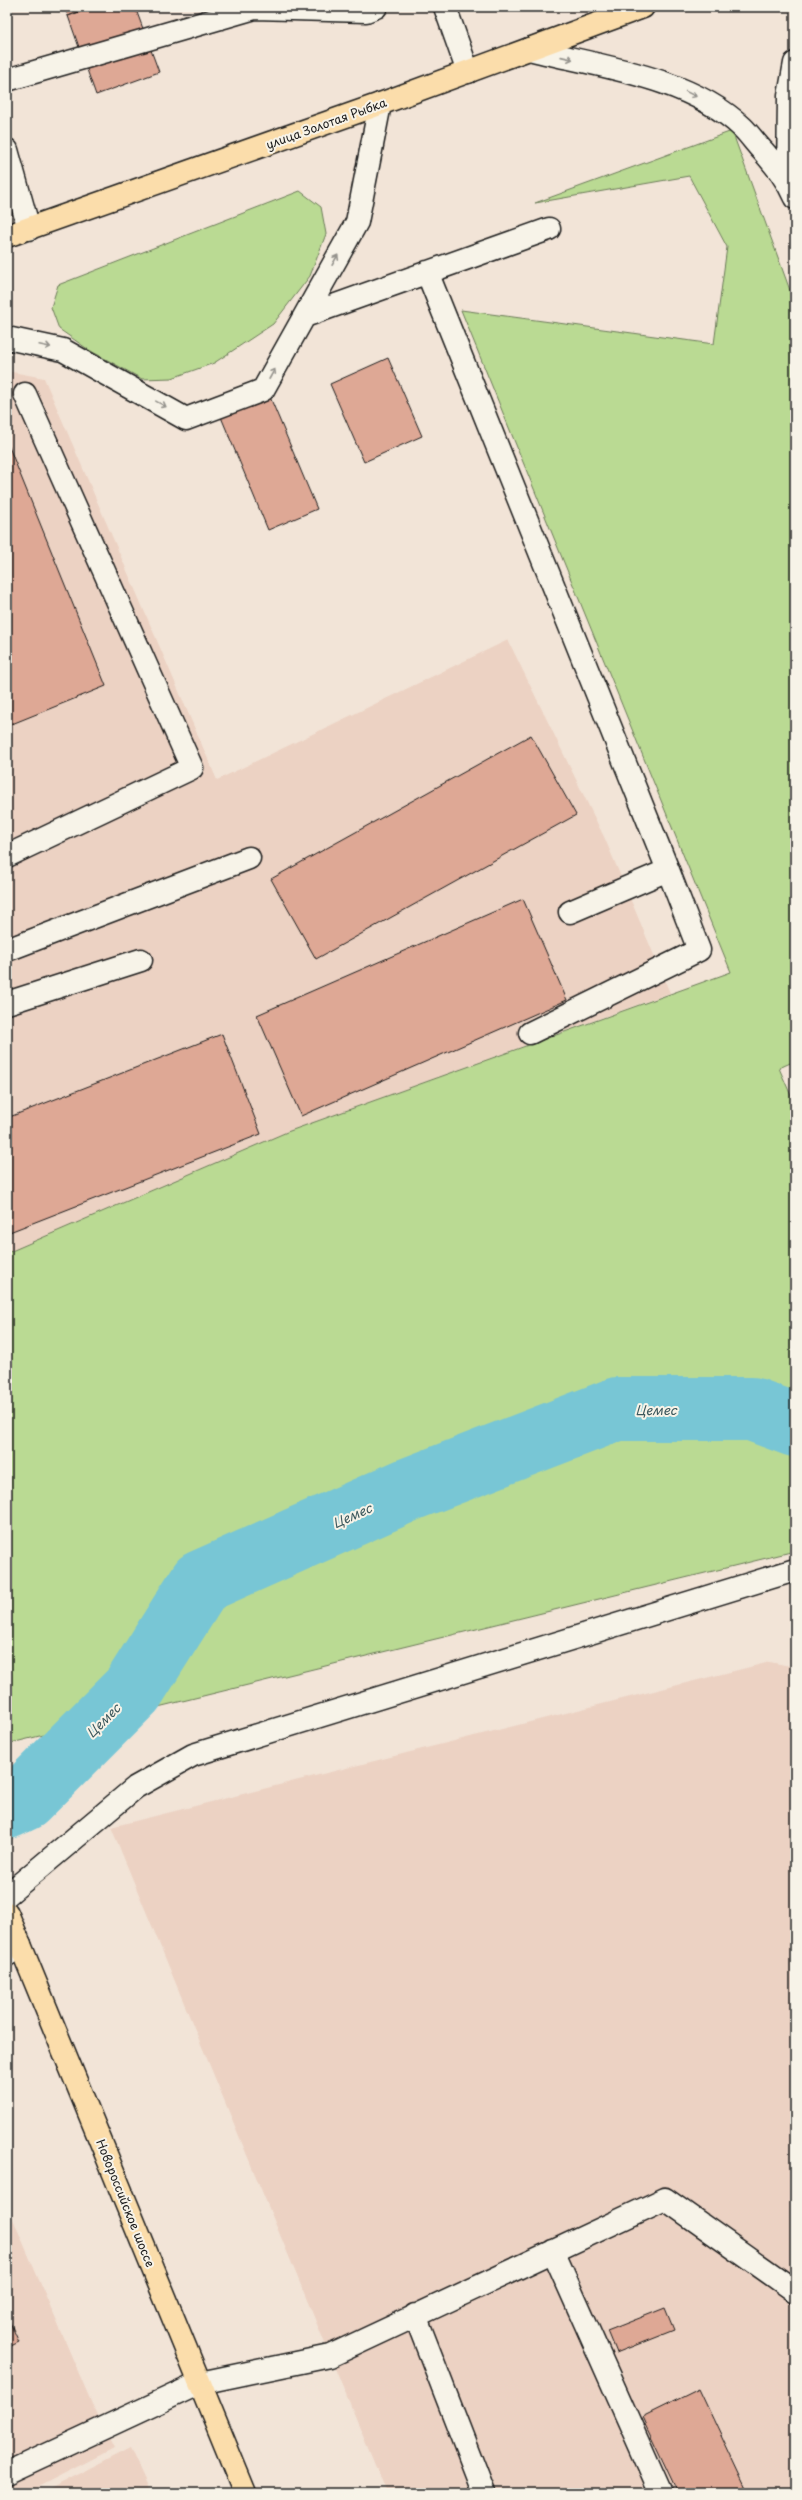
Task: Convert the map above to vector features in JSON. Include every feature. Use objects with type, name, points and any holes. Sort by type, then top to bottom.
[{"type":"main road","name":"улица Золотая Рыбка","points":[[7,236],[380,104],[643,7]]},
{"type":"main road","name":"Новороссийское шоссе","points":[[7,1913],[13,1949],[200,2383],[245,2493]]},
{"type":"lane","points":[[7,80],[255,8],[366,11],[376,7]]},
{"type":"lane","points":[[445,7],[468,72]]},
{"type":"lane","points":[[529,49],[640,76],[677,88],[704,100],[742,127],[791,189]]},
{"type":"lane","points":[[791,189],[789,96],[795,63]]},
{"type":"lane","points":[[7,338],[63,350],[186,418],[263,390],[356,222],[380,104]]},
{"type":"lane","points":[[7,150],[29,229]]},
{"type":"lane","points":[[304,316],[549,229]]},
{"type":"lane","points":[[428,272],[668,870],[698,950],[530,1033]]},
{"type":"lane","points":[[7,856],[192,768],[24,394]]},
{"type":"lane","points":[[7,950],[249,858]]},
{"type":"lane","points":[[570,912],[668,870]]},
{"type":"lane","points":[[7,1003],[142,960]]},
{"type":"lane","points":[[7,1895],[136,1787],[193,1755],[795,1570]]},
{"type":"lane","points":[[7,2473],[200,2383],[330,2356],[665,2199],[795,2291]]},
{"type":"lane","points":[[553,2251],[661,2493]]},
{"type":"lane","points":[[415,2316],[484,2493]]},
{"type":"shaded area","points":[[7,371],[44,378],[217,780],[508,640],[605,839],[670,993],[287,1132],[7,1253]]},
{"type":"shaded area","points":[[770,1662],[795,1667],[795,2493],[387,2493],[111,1827]]},
{"type":"shaded area","points":[[7,2205],[92,2404],[114,2448],[26,2493],[7,2493]]},
{"type":"shaded area","points":[[130,2448],[151,2493],[42,2493]]},
{"type":"green space","points":[[732,131],[795,304],[795,1061],[779,1068],[795,1105],[795,1551],[7,1744],[7,1253],[287,1132],[731,972],[461,310],[714,344],[727,247],[689,176],[535,203]]},
{"type":"green space","points":[[300,191],[321,207],[326,234],[310,276],[273,324],[214,363],[172,378],[142,379],[89,350],[59,329],[51,307],[58,285]]},
{"type":"building","points":[[65,7],[92,7],[68,16]]},
{"type":"building","points":[[92,7],[135,7],[159,72],[96,95],[68,16]]},
{"type":"building","points":[[388,358],[422,436],[364,462],[330,384]]},
{"type":"building","points":[[270,397],[317,509],[268,530],[221,417]]},
{"type":"building","points":[[7,442],[106,686],[7,726]]},
{"type":"building","points":[[531,735],[576,815],[316,959],[271,879]]},
{"type":"building","points":[[523,899],[567,1000],[301,1116],[257,1015]]},
{"type":"building","points":[[222,1034],[261,1134],[7,1233],[7,1118]]},
{"type":"building","points":[[665,2308],[674,2330],[616,2353],[607,2331]]},
{"type":"building","points":[[7,2316],[19,2342],[7,2348]]},
{"type":"building","points":[[699,2389],[748,2493],[678,2493],[642,2417]]},
{"type":"waterway","name":"Цемес","points":[[7,1807],[24,1799],[133,1690],[201,1582],[410,1489],[617,1409],[752,1409],[795,1425]]}]
